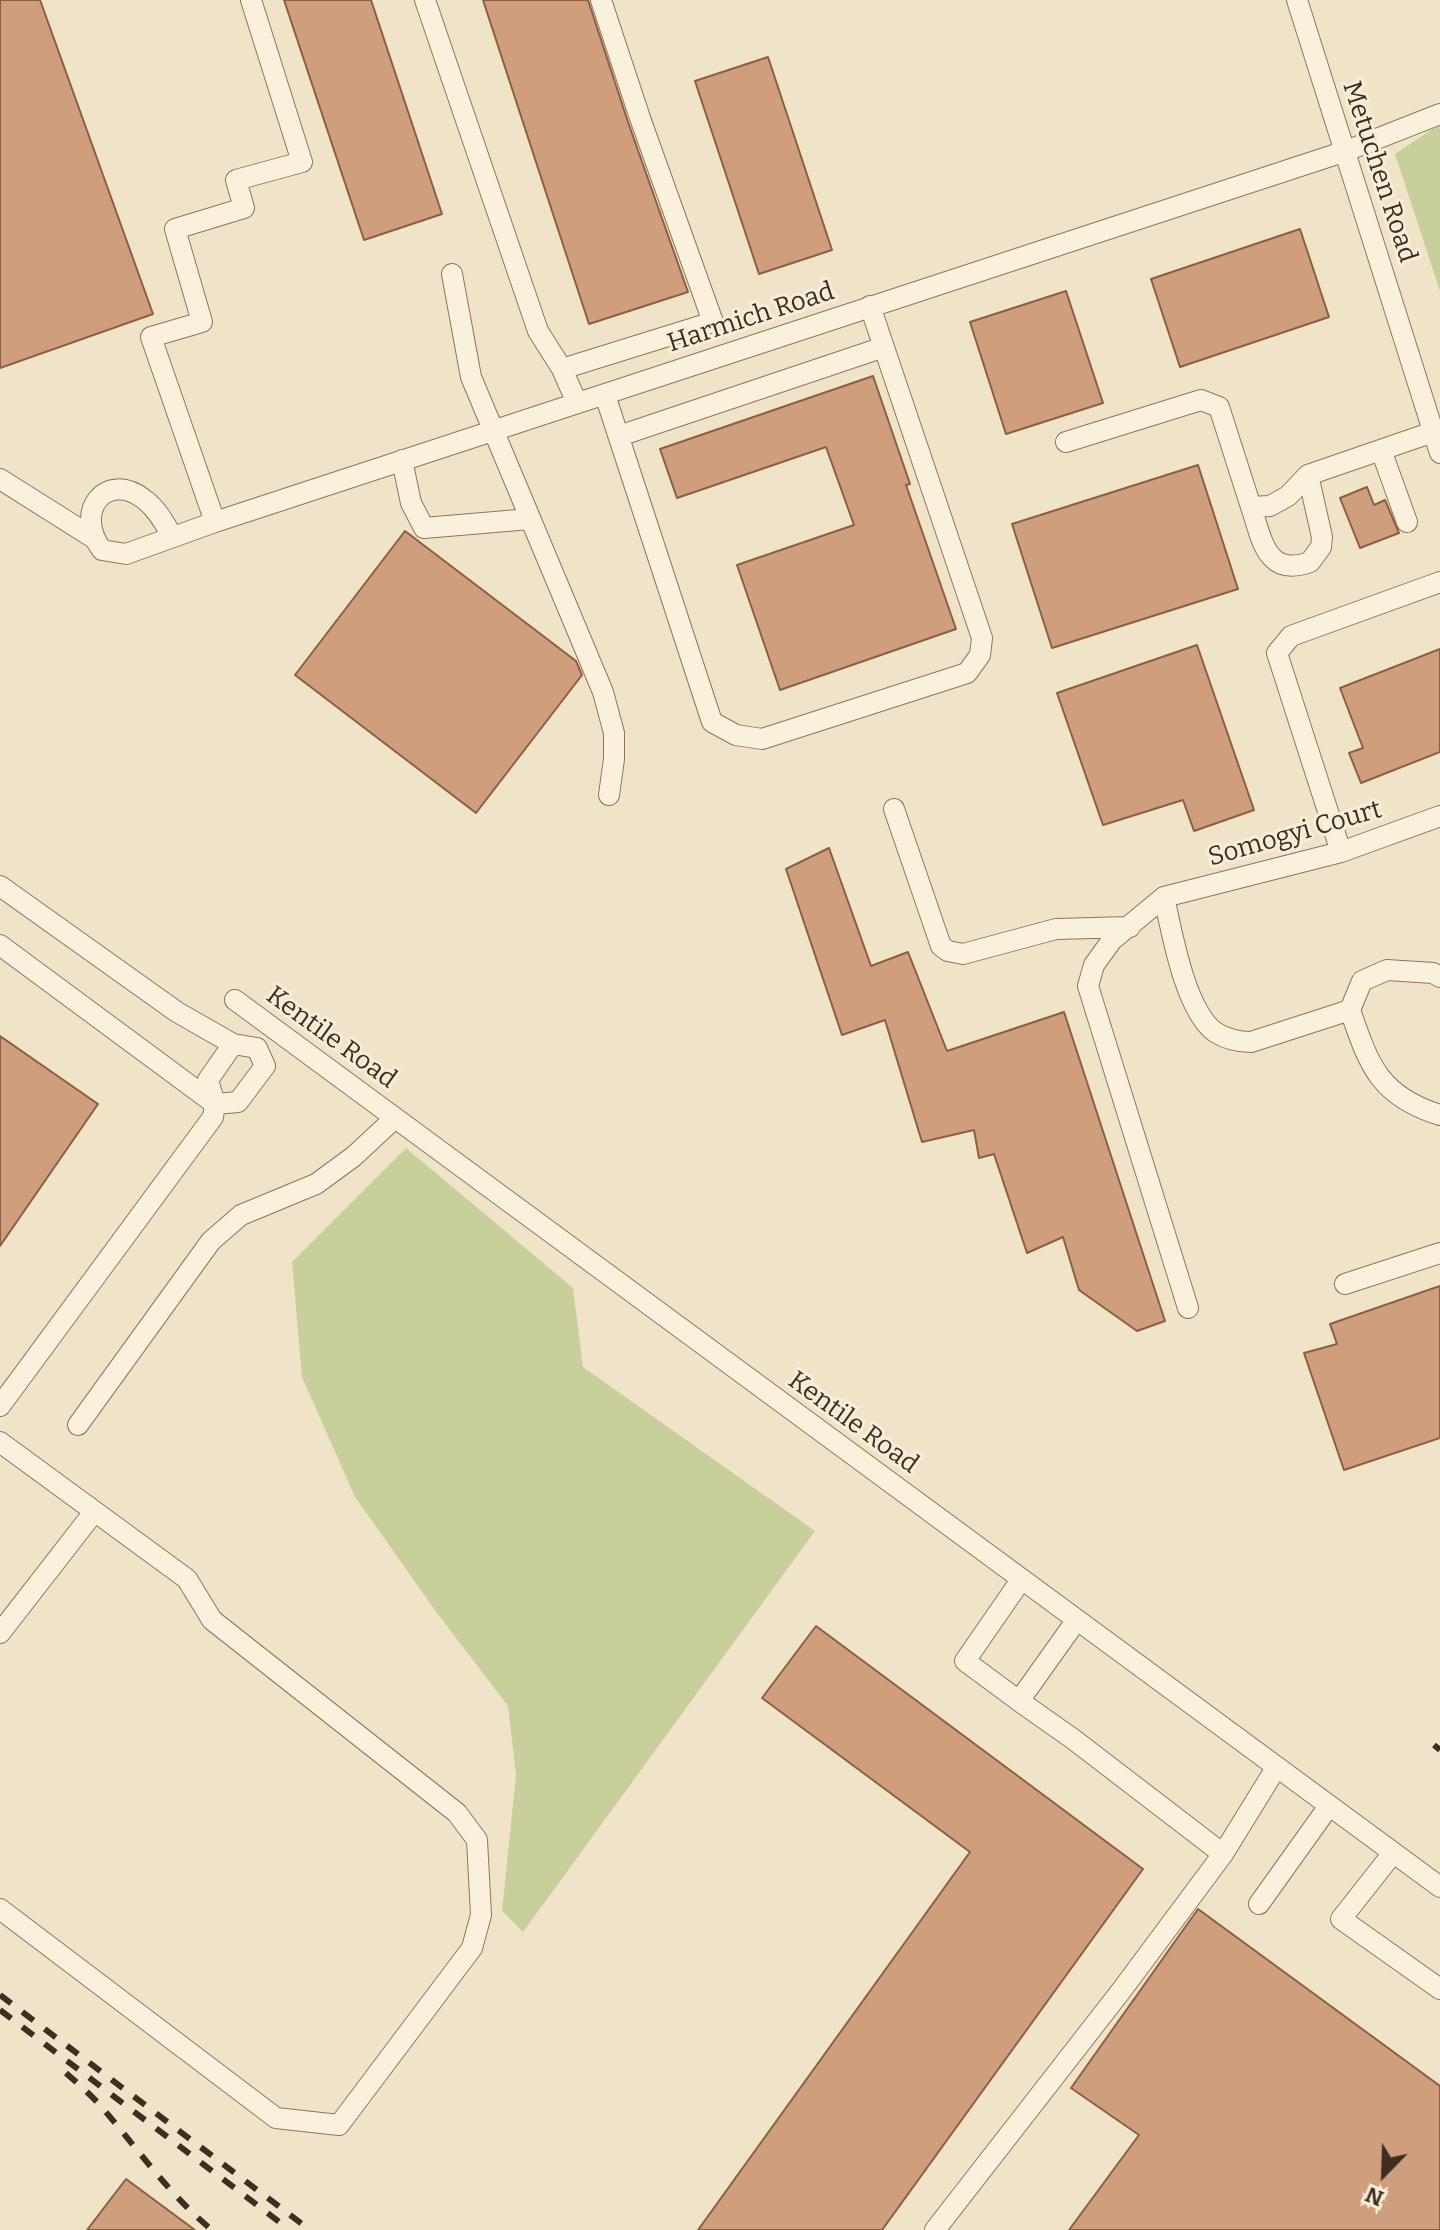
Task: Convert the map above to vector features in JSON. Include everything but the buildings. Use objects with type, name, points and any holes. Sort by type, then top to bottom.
[{"type":"street","points":[[215,522],[151,337],[202,322],[175,229],[244,208],[236,180],[302,162],[251,0]]},
{"type":"street","points":[[425,0],[538,331],[562,369],[577,403]]},
{"type":"street","points":[[601,0],[723,355]]},
{"type":"street","name":"Metuchen Road","points":[[1297,0],[1440,453]]},
{"type":"street","name":"Harmich Road","points":[[0,479],[92,537],[102,550],[126,554],[402,460],[1346,151],[1440,114]]},
{"type":"street","points":[[452,274],[471,377],[603,692],[614,733],[609,795]]},
{"type":"street","points":[[605,395],[712,722],[736,735],[762,739],[967,673],[980,655],[982,638],[870,306]]},
{"type":"street","points":[[562,369],[713,322]]},
{"type":"street","points":[[619,436],[884,347]]},
{"type":"street","points":[[1066,442],[1201,400],[1219,407],[1267,553],[1280,565],[1310,562],[1321,547],[1322,537],[1308,475]]},
{"type":"street","points":[[1251,507],[1270,506],[1288,496],[1308,475],[1433,432]]},
{"type":"street","points":[[1381,450],[1407,522]]},
{"type":"street","points":[[402,460],[411,503],[424,528],[530,519]]},
{"type":"street","points":[[92,537],[90,516],[97,498],[114,489],[127,489],[146,500],[172,536]]},
{"type":"street","points":[[1341,852],[1277,653],[1291,636],[1440,582]]},
{"type":"street","points":[[894,809],[941,946],[948,951],[963,954],[1056,929],[1130,927]]},
{"type":"street","name":"Somogyi Court","points":[[1164,897],[1341,852],[1440,816]]},
{"type":"street","points":[[0,886],[177,1012],[233,1044],[257,1048]]},
{"type":"street","points":[[1188,1308],[1088,986],[1094,965],[1112,940],[1164,897],[1177,953],[1194,1002],[1214,1031],[1240,1042],[1251,1042],[1350,1010]]},
{"type":"street","points":[[0,945],[215,1104],[238,1102],[265,1066],[257,1048]]},
{"type":"street","points":[[1440,977],[1433,973],[1387,970],[1362,981],[1350,1010],[1366,1057],[1384,1084],[1421,1109],[1440,1115]]},
{"type":"street","name":"Kentile Road","points":[[235,1000],[1440,1887]]},
{"type":"street","points":[[257,1048],[273,1027]]},
{"type":"street","points":[[0,1406],[213,1117],[215,1104],[208,1080],[233,1044]]},
{"type":"street","points":[[78,1425],[211,1241],[241,1215],[316,1184],[353,1157],[395,1118]]},
{"type":"street","points":[[1345,1284],[1440,1253]]},
{"type":"street","points":[[0,1442],[187,1579],[212,1620],[457,1813],[477,1840],[481,1915],[472,1948],[339,2125],[276,2118],[0,1909]]},
{"type":"street","points":[[0,1633],[94,1512]]},
{"type":"street","points":[[1021,1580],[965,1661],[1223,1854]]},
{"type":"street","points":[[1019,1701],[1076,1621]]},
{"type":"street","points":[[935,2230],[1223,1854],[1276,1768]]},
{"type":"street","points":[[1259,1904],[1329,1806]]},
{"type":"street","points":[[1393,1853],[1341,1919],[1440,1989]]},
{"type":"green space","points":[[1440,124],[1440,291],[1395,154]]},
{"type":"green space","points":[[406,1148],[573,1288],[583,1367],[815,1531],[523,1932],[502,1911],[516,1775],[508,1706],[355,1497],[302,1377],[292,1262]]},
{"type":"railway","points":[[1434,1745],[1440,1750]]},
{"type":"railway","points":[[0,1995],[310,2230]]},
{"type":"railway","points":[[0,2010],[290,2230]]},
{"type":"railway","points":[[66,2073],[98,2103],[167,2185],[212,2230]]}]
